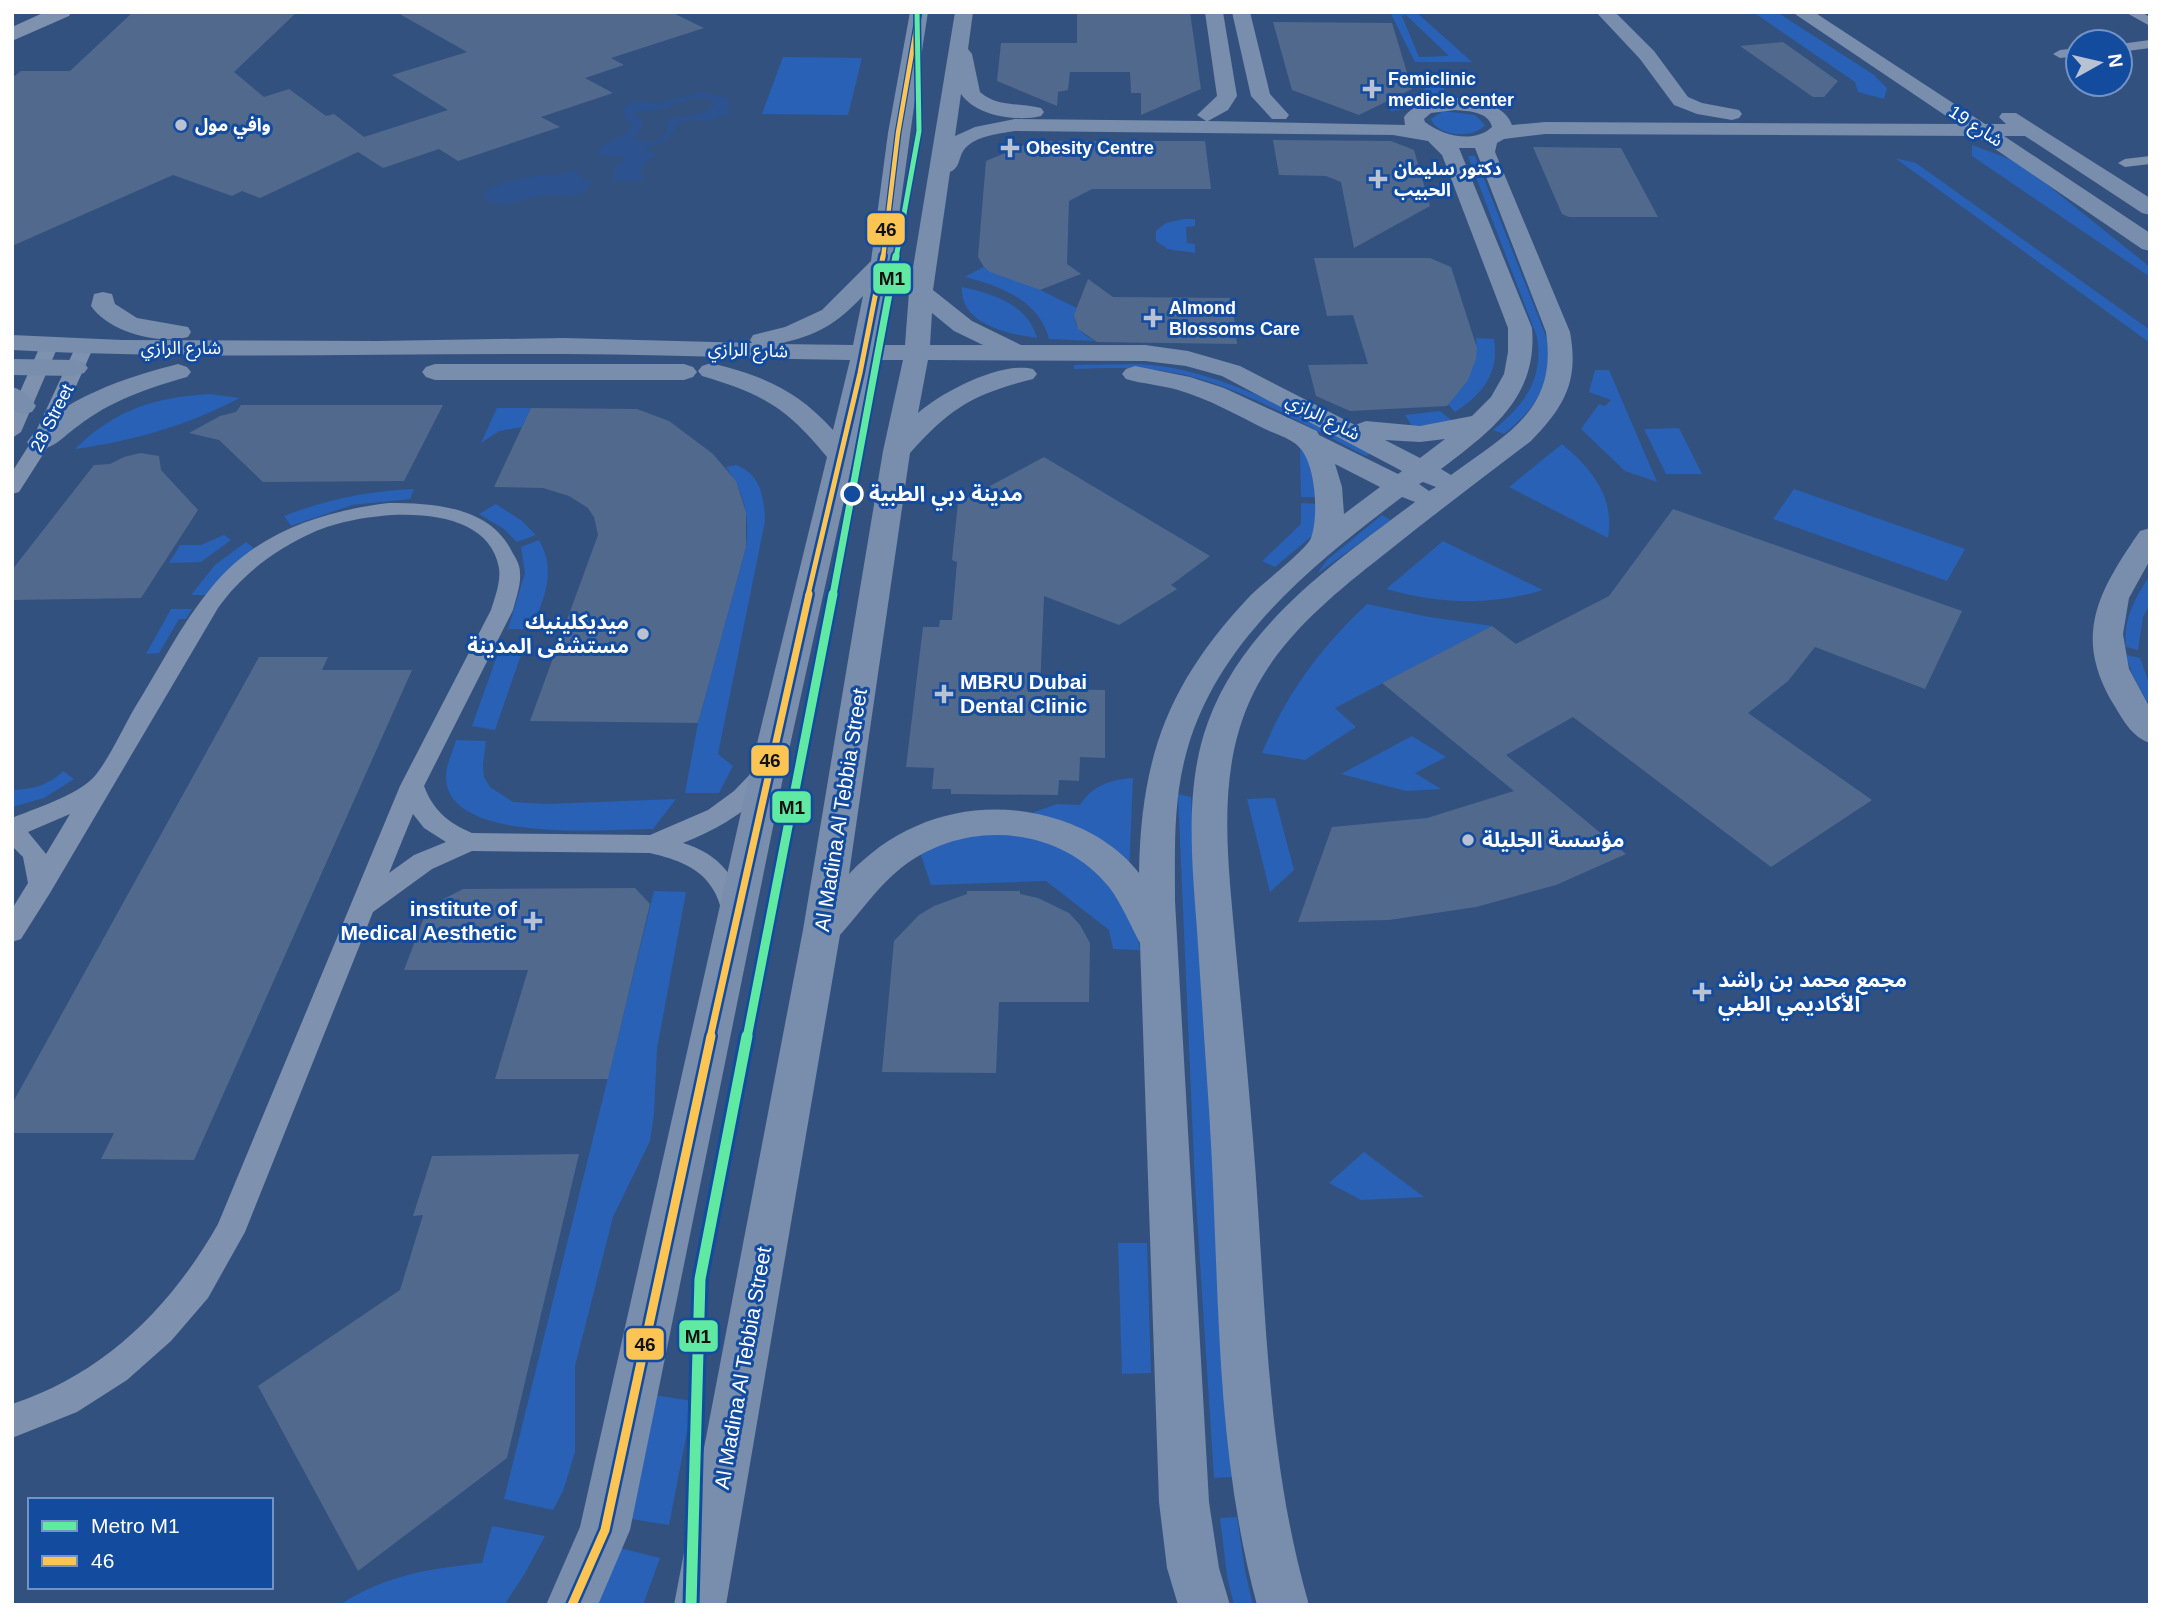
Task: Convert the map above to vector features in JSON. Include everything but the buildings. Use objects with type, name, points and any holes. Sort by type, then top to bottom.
[{"type":"highway","points":[[12,25],[38,12]]},
{"type":"highway","points":[[12,25],[44,12]]},
{"type":"highway","points":[[12,35],[62,12]]},
{"type":"street","points":[[572,1605],[605,1530],[768,768],[862,363],[882,263],[898,133],[919,12]]},
{"type":"street","name":"Al Madina Al Tebbia Street","points":[[700,1605],[822,930],[897,451],[915,364],[921,292],[964,12]]},
{"type":"street","points":[[1241,12],[1261,96],[1279,115]]},
{"type":"street","points":[[1605,12],[1647,55],[1681,101],[1746,117]]},
{"type":"street","name":"شارع 19","points":[[1801,12],[1858,26]]},
{"type":"street","points":[[2131,12],[2150,22]]},
{"type":"street","points":[[1587,16],[1605,26],[1621,27]]},
{"type":"street","points":[[1587,16],[1623,57]]},
{"type":"street","points":[[1827,18],[1819,32],[1827,42],[1891,83],[1899,93],[1898,98]]},
{"type":"street","name":"شارع 19","points":[[1827,18],[1962,117],[2150,244]]},
{"type":"street","points":[[1207,115],[1221,106],[1227,96],[1215,21]]},
{"type":"street","points":[[1215,21],[1229,37],[1238,57],[1252,57]]},
{"type":"street","points":[[958,50],[964,57],[969,91],[979,101],[1022,112],[1388,116],[1419,111],[1435,105],[1455,104],[1524,117],[1962,117]]},
{"type":"street","points":[[2060,54],[2064,54]]},
{"type":"street","points":[[1829,116],[1871,109]]},
{"type":"street","points":[[1617,118],[1642,110]]},
{"type":"street","points":[[1283,1605],[1260,1506],[1248,1426],[1237,1214],[1209,827],[1212,776],[1224,722],[1255,661],[1278,633],[1346,570],[1427,486],[1479,422],[1508,392],[1516,377],[1523,354],[1520,328],[1452,153],[1434,136],[1415,124],[1414,117],[1419,111]]},
{"type":"street","points":[[1204,1605],[1193,1568],[1184,1502],[1159,943],[1158,808],[1170,746],[1187,706],[1206,671],[1241,624],[1325,541],[1427,486],[1539,418],[1553,396],[1563,366],[1558,332],[1485,152],[1485,145],[1503,123],[1492,113]]},
{"type":"street","name":"شارع 19","points":[[1962,117],[2004,114],[2150,208]]},
{"type":"street","points":[[940,169],[948,165],[953,150],[962,142],[986,131],[1024,124],[1393,129],[1464,141],[1545,128],[2028,130]]},
{"type":"street","points":[[1895,129],[1966,141],[2027,160]]},
{"type":"street","points":[[2125,163],[2150,160]]},
{"type":"street","points":[[676,348],[762,340],[806,328],[841,306],[882,263]]},
{"type":"street","points":[[921,292],[974,332],[1024,363]]},
{"type":"street","points":[[103,299],[103,306],[107,311],[151,330],[236,335],[296,348]]},
{"type":"street","name":"شارع الرازي","points":[[12,342],[45,356]]},
{"type":"street","name":"شارع الرازي","points":[[12,367],[45,356],[80,357],[296,348],[564,346],[676,348],[862,363],[1024,363],[1148,375],[1181,382],[1316,427],[1427,486]]},
{"type":"street","name":"28 Street","points":[[12,432],[18,401],[45,356]]},
{"type":"street","name":"شارع الرازي","points":[[80,357],[178,372],[711,372],[862,363]]},
{"type":"street","name":"28 Street","points":[[12,488],[41,443],[80,357]]},
{"type":"street","points":[[897,451],[948,399],[1024,363]]},
{"type":"street","points":[[41,443],[65,421],[96,401],[139,383],[178,372]]},
{"type":"street","points":[[711,372],[769,389],[794,404],[809,417],[839,455]]},
{"type":"street","points":[[1325,541],[1332,500],[1316,427],[1412,436],[1445,433],[1479,422]]},
{"type":"street","points":[[12,932],[209,605],[226,581],[249,561],[308,527],[342,516],[397,508],[436,511],[480,527],[503,550],[509,565],[510,579],[502,610],[412,786],[230,1231],[198,1285],[180,1307],[130,1356],[83,1390],[32,1415],[12,1421]]},
{"type":"street","points":[[2150,537],[2115,595],[2108,617],[2107,644],[2117,684],[2136,715],[2150,731]]},
{"type":"street","points":[[1187,706],[1189,718],[1182,759],[1192,769],[1212,776]]},
{"type":"street","points":[[650,844],[709,823],[733,807],[753,788],[768,768]]},
{"type":"street","points":[[12,828],[66,806],[102,784]]},
{"type":"street","points":[[412,786],[424,814],[436,826],[470,842]]},
{"type":"street","points":[[822,930],[880,866],[914,841],[971,823],[1001,821],[1031,824],[1059,831],[1084,843],[1116,871],[1159,943]]},
{"type":"street","points":[[12,834],[23,840],[36,854],[41,870],[41,886]]},
{"type":"street","points":[[361,908],[423,862],[470,842],[650,844],[678,849],[702,860],[720,876],[732,897],[737,921]]},
{"type":"shaded area","points":[[1390,12],[1416,12],[1472,62],[1415,62]],"holes":[[[1406,15],[1448,55],[1419,57],[1402,16]]]},
{"type":"shaded area","points":[[1753,12],[1777,12],[1874,75],[1887,88],[1884,99],[1858,92],[1855,82]]},
{"type":"shaded area","points":[[783,57],[862,58],[848,115],[762,114]]},
{"type":"shaded area","points":[[1426,87],[1444,87],[1444,92],[1426,102],[1391,111],[1388,105],[1409,100]]},
{"type":"shaded area","points":[[701,92],[728,98],[730,102],[727,111],[733,112],[711,121],[688,120],[676,124],[668,138],[644,149],[656,153],[644,164],[640,175],[646,176],[642,180],[611,181],[618,163],[623,163],[625,157],[598,155],[600,147],[629,132],[632,124],[624,116],[622,108],[636,101],[659,103]],"holes":[[[692,98],[708,98],[716,104],[701,114],[668,119],[667,133],[655,142],[631,140],[640,131],[643,122],[635,115],[636,112],[662,109]]]},
{"type":"shaded area","points":[[1443,111],[1475,115],[1485,125],[1480,130],[1465,134],[1440,130],[1431,119]]},
{"type":"shaded area","points":[[1972,145],[2020,163],[2150,267],[2150,277],[1972,156]]},
{"type":"shaded area","points":[[1468,156],[1475,156],[1549,344],[1546,373],[1539,395],[1525,414],[1504,434],[1493,430],[1514,411],[1530,390],[1538,365],[1537,337]]},
{"type":"shaded area","points":[[1895,158],[1916,163],[2150,330],[2150,343]]},
{"type":"shaded area","points":[[574,170],[582,179],[593,181],[583,191],[572,195],[535,196],[506,204],[484,198],[484,194],[491,189],[511,181],[566,174]]},
{"type":"shaded area","points":[[1195,219],[1195,226],[1186,227],[1187,243],[1195,244],[1195,253],[1168,249],[1156,241],[1156,231],[1166,223]]},
{"type":"shaded area","points":[[983,267],[1077,308],[1075,319],[1078,328],[1095,341],[1049,339],[1037,314],[1027,305],[1004,290],[965,277]]},
{"type":"shaded area","points":[[962,287],[1008,302],[1026,317],[1037,338],[1000,330],[977,319],[964,300]]},
{"type":"shaded area","points":[[1476,338],[1494,339],[1492,372],[1474,398],[1455,412],[1446,402],[1470,373],[1475,357]]},
{"type":"shaded area","points":[[1141,364],[1172,368],[1232,385],[1374,452],[1366,456],[1273,408],[1199,379],[1150,369],[1074,369],[1074,365]]},
{"type":"shaded area","points":[[1595,370],[1609,370],[1657,482],[1625,471],[1581,429],[1599,404],[1605,406],[1611,400],[1589,392]]},
{"type":"shaded area","points":[[209,394],[240,398],[160,431],[75,449],[105,424],[136,408],[171,398]]},
{"type":"shaded area","points":[[497,408],[531,408],[522,427],[499,431],[481,443]]},
{"type":"shaded area","points":[[1440,411],[1456,424],[1415,431],[1405,415]]},
{"type":"shaded area","points":[[1679,428],[1702,474],[1666,474],[1644,429]]},
{"type":"shaded area","points":[[1562,444],[1583,463],[1599,485],[1608,510],[1608,538],[1509,487]]},
{"type":"shaded area","points":[[1300,449],[1309,458],[1326,497],[1301,497]]},
{"type":"shaded area","points":[[736,465],[751,474],[760,487],[765,521],[718,754],[733,766],[719,793],[685,793],[698,723],[746,547],[744,505],[726,467]]},
{"type":"shaded area","points":[[414,489],[410,499],[352,505],[291,526],[284,516],[348,497]]},
{"type":"shaded area","points":[[1794,489],[1965,549],[1947,581],[1773,519]]},
{"type":"shaded area","points":[[1301,503],[1324,504],[1312,536],[1275,567],[1262,561],[1301,524]]},
{"type":"shaded area","points":[[496,504],[522,521],[536,535],[517,542],[504,529],[479,514]]},
{"type":"shaded area","points":[[1382,515],[1391,520],[1317,574],[1327,560]]},
{"type":"shaded area","points":[[224,535],[231,540],[201,562],[169,563],[180,545],[201,545]]},
{"type":"shaded area","points":[[539,540],[548,574],[541,606],[532,629],[508,629],[525,573],[521,547]]},
{"type":"shaded area","points":[[1443,541],[1543,590],[1503,599],[1464,601],[1425,598],[1386,589]]},
{"type":"shaded area","points":[[246,542],[255,549],[210,595],[191,595],[215,565]]},
{"type":"shaded area","points":[[2150,575],[2150,604],[2143,617],[2138,650],[2126,647],[2126,627],[2135,601]]},
{"type":"shaded area","points":[[1367,604],[1492,626],[1335,708],[1356,727],[1305,760],[1262,753],[1282,711],[1306,672]]},
{"type":"shaded area","points":[[171,609],[192,609],[186,619],[179,619],[159,653],[146,654]]},
{"type":"shaded area","points":[[501,645],[522,652],[495,730],[472,726]]},
{"type":"shaded area","points":[[2126,655],[2140,658],[2150,686],[2150,707],[2132,674]]},
{"type":"shaded area","points":[[1412,736],[1446,757],[1415,773],[1441,789],[1406,791],[1341,774]]},
{"type":"shaded area","points":[[456,740],[486,741],[484,777],[490,787],[513,802],[547,804],[676,799],[653,829],[568,830],[499,823],[472,813],[453,798],[446,776]]},
{"type":"shaded area","points":[[63,771],[74,779],[44,798],[12,807],[12,790],[39,786]]},
{"type":"shaded area","points":[[1133,778],[1129,874],[1055,820],[1032,813],[1057,804],[1080,805],[1090,793],[1103,785]]},
{"type":"shaded area","points":[[1178,794],[1191,797],[1232,1477],[1214,1478],[1195,1185]]},
{"type":"shaded area","points":[[1275,798],[1294,870],[1270,892],[1247,799]]},
{"type":"shaded area","points":[[965,834],[1035,834],[1102,870],[1137,933],[1140,950],[1113,949],[1109,930],[1046,881],[931,885],[919,849]]},
{"type":"shaded area","points":[[654,891],[686,892],[657,1049],[650,1141],[613,1217],[575,1366],[575,1452],[563,1491],[553,1510],[504,1499]]},
{"type":"shaded area","points":[[1364,1152],[1424,1197],[1361,1200],[1329,1183]]},
{"type":"shaded area","points":[[1118,1243],[1147,1243],[1151,1373],[1122,1374]]},
{"type":"shaded area","points":[[654,1395],[693,1401],[669,1525],[625,1518]]},
{"type":"shaded area","points":[[1237,1517],[1253,1605],[1234,1605],[1227,1576],[1220,1518]]},
{"type":"shaded area","points":[[492,1526],[545,1536],[504,1605],[345,1605],[344,1602],[361,1593],[410,1574],[482,1563]]},
{"type":"shaded area","points":[[616,1547],[660,1558],[643,1605],[592,1605]]},
{"type":"metro line","name":"M1","points":[[691,1605],[700,1279],[852,495],[919,131],[917,12]]},
{"type":"transit line","name":"46","points":[[572,1605],[605,1530],[768,768],[860,373],[882,263],[898,133],[919,12]]},
{"type":"place","name":"Femiclinic medicle center","points":[[1372,89]]},
{"type":"place","name":"وافي مول","points":[[181,125]]},
{"type":"place","name":"Obesity Centre","points":[[1010,148]]},
{"type":"place","name":"دكتور سليمان الحبيب","points":[[1378,179]]},
{"type":"place","name":"Almond Blossoms Care","points":[[1153,318]]},
{"type":"place","name":"مدينة دبي الطبية","points":[[852,494]]},
{"type":"place","name":"ميديكلينيك مستشفى المدينة","points":[[643,634]]},
{"type":"place","name":"MBRU Dubai Dental Clinic","points":[[944,694]]},
{"type":"place","name":"مؤسسة الجليلة","points":[[1468,840]]},
{"type":"place","name":"institute of Medical Aesthetic","points":[[533,921]]},
{"type":"place","name":"مجمع محمد بن راشد الأكاديمي الطبي","points":[[1702,992]]}]
